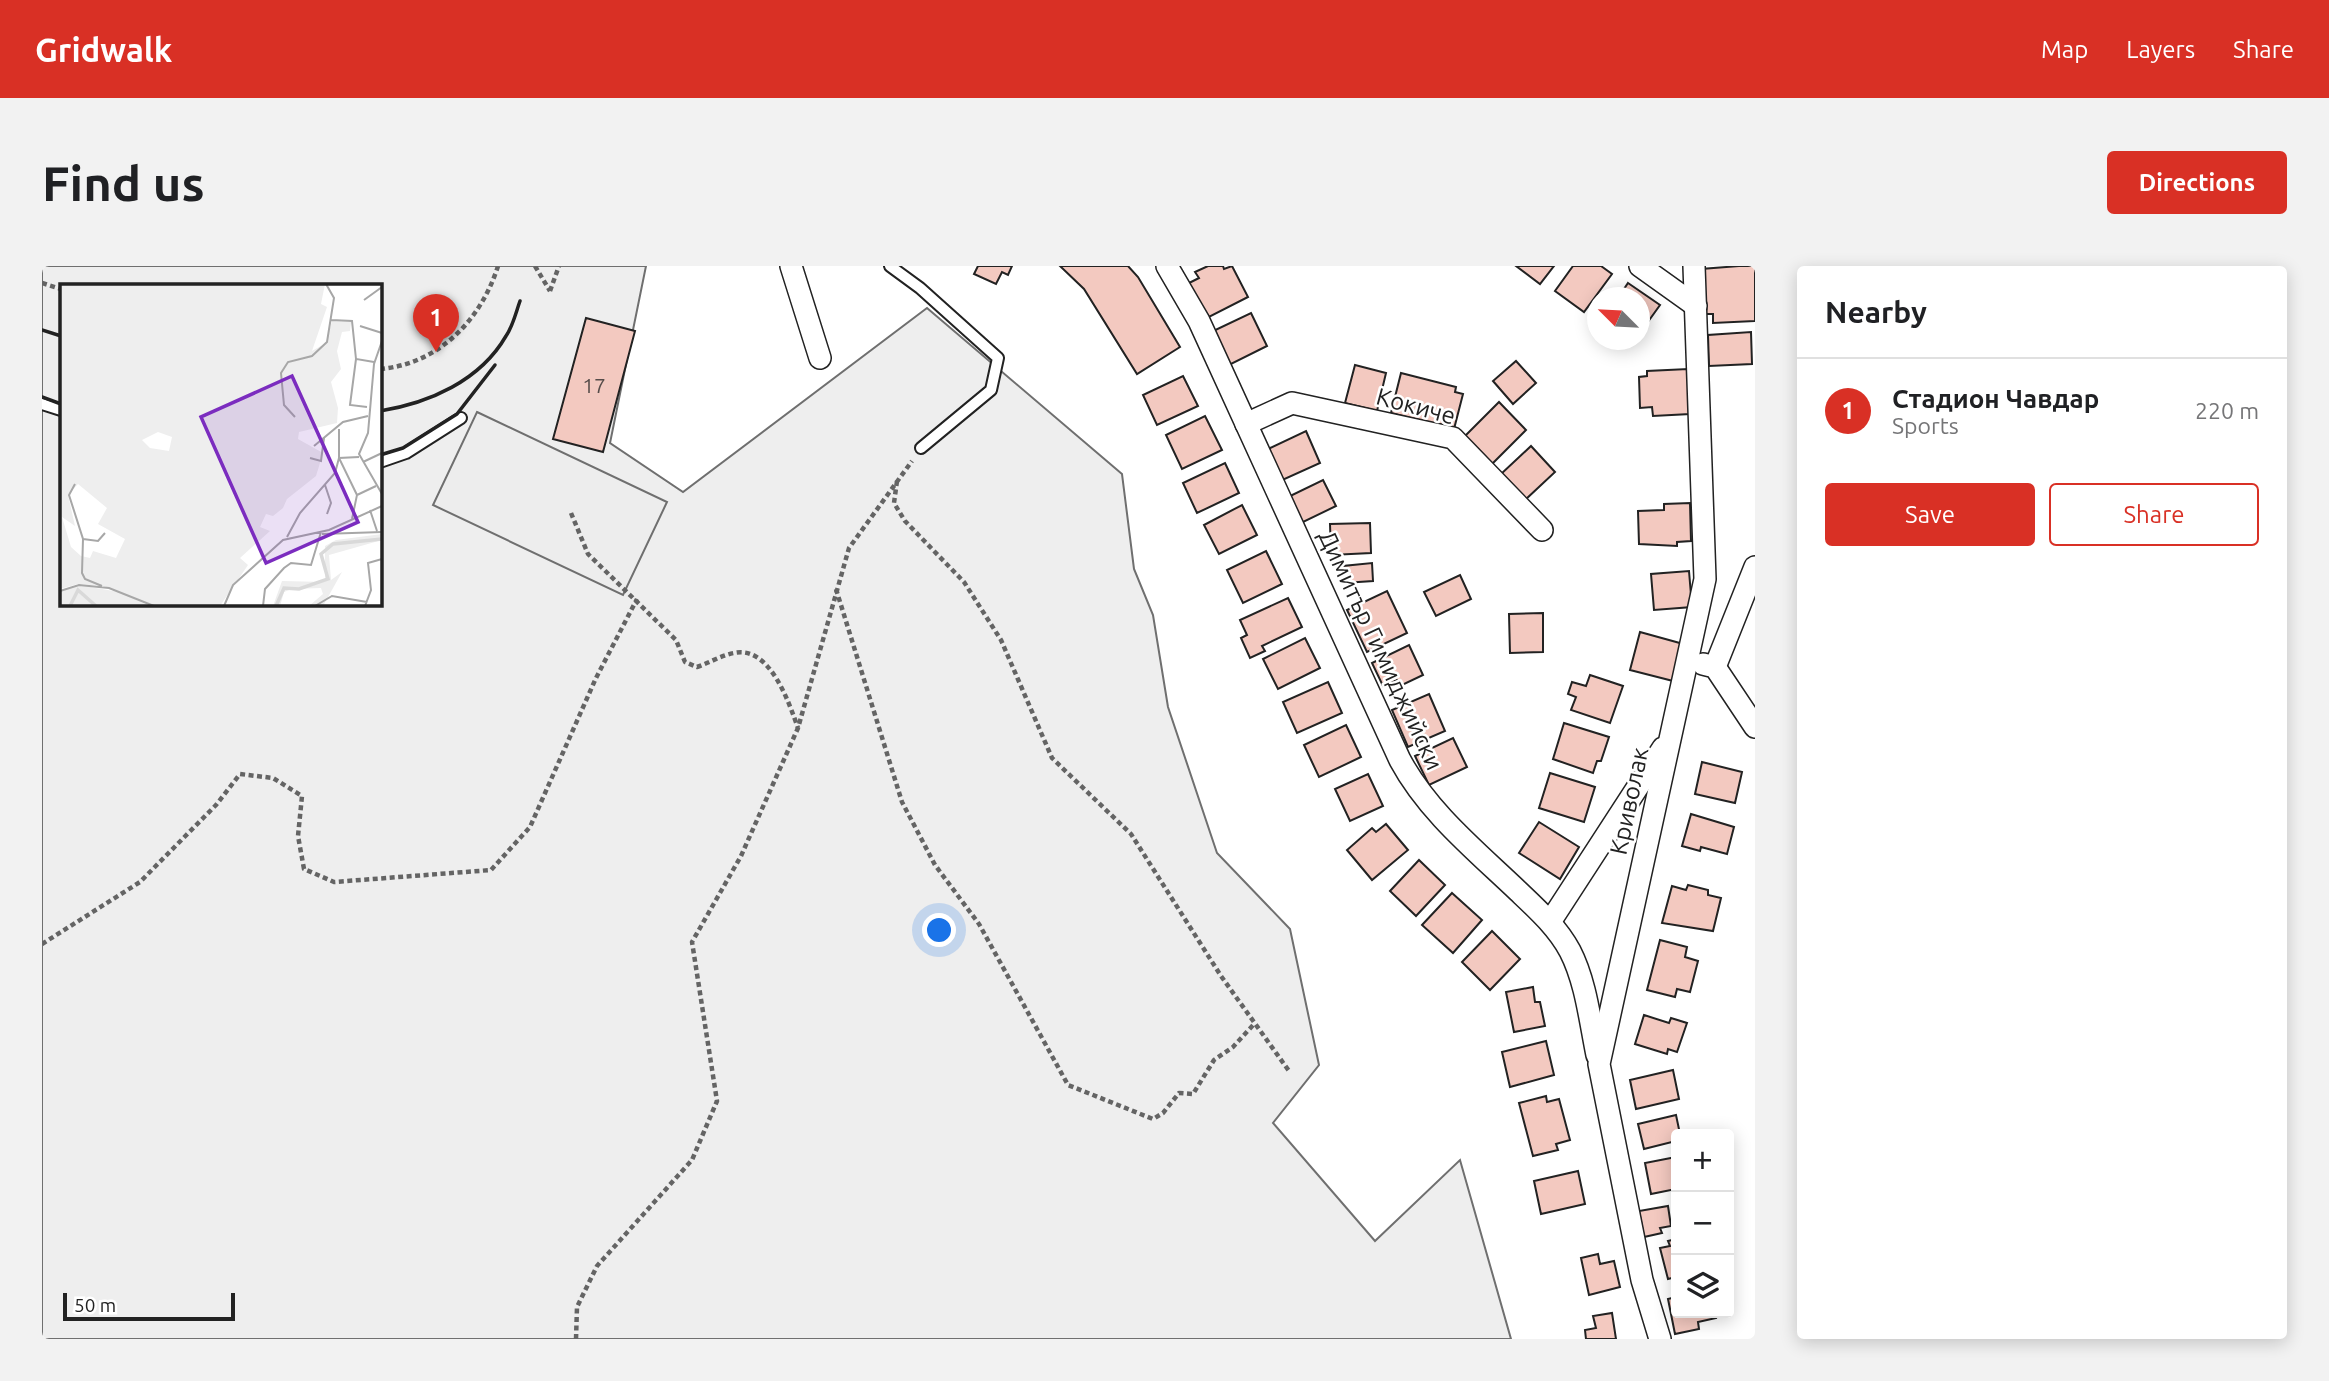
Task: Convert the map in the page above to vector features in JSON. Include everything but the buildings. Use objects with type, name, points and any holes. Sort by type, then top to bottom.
[{"type":"street","points":[[792,266],[820,358]]},
{"type":"street","name":"Димитър Гимиджийски","points":[[1167,266],[1199,321],[1414,785],[1436,811],[1550,922],[1570,952],[1583,989],[1599,1064]]},
{"type":"street","points":[[1640,266],[1696,306]]},
{"type":"street","name":"Криволак","points":[[1660,1339],[1642,1280],[1599,1064],[1705,579],[1694,266]]},
{"type":"street","name":"Кокиче","points":[[1246,424],[1292,403],[1452,438],[1542,530]]},
{"type":"street","points":[[1715,667],[1755,567]]},
{"type":"street","points":[[1687,660],[1715,667],[1755,727]]},
{"type":"street","points":[[1550,922],[1670,736]]},
{"type":"lane","points":[[890,266],[920,288],[998,358],[991,390],[920,448]]},
{"type":"lane","points":[[42,404],[60,410]]},
{"type":"lane","points":[[382,460],[406,453],[461,418]]},
{"type":"path","points":[[382,368],[424,357],[458,334],[484,302],[498,266]]},
{"type":"path","points":[[535,266],[550,291],[559,266]]},
{"type":"path","points":[[42,283],[60,289]]},
{"type":"path","points":[[576,1339],[577,1307],[597,1266],[692,1160],[717,1101],[692,942],[741,856],[798,728],[849,548],[920,448]]},
{"type":"path","points":[[897,481],[894,503],[905,521],[964,582],[1000,640],[1052,758],[1131,834],[1289,1071]]},
{"type":"path","points":[[571,513],[588,554],[677,640],[685,663],[697,667],[736,652],[751,654],[769,668],[786,692],[798,728]]},
{"type":"path","points":[[836,588],[902,802],[935,865],[979,924],[1068,1085],[1092,1093],[1135,1115],[1153,1119],[1163,1113],[1179,1093],[1193,1094],[1214,1060],[1233,1047],[1255,1023]]},
{"type":"path","points":[[42,944],[140,883],[216,805],[240,775],[274,778],[302,796],[298,836],[304,869],[334,882],[491,870],[530,827],[596,678],[637,599]]},
{"type":"shaded area","points":[[42,266],[646,266],[610,443],[683,492],[927,308],[1122,474],[1134,569],[1153,615],[1168,707],[1217,853],[1290,929],[1319,1065],[1273,1123],[1375,1241],[1460,1160],[1511,1339],[42,1339]]},
{"type":"shaded area","points":[[477,412],[667,502],[623,595],[433,505]]},
{"type":"wall","points":[[382,411],[435,396],[482,366],[506,336],[520,301]]},
{"type":"wall","points":[[42,330],[60,336]]},
{"type":"wall","points":[[382,454],[403,448],[457,414],[495,365]]},
{"type":"wall","points":[[42,397],[60,404]]},
{"type":"place","name":"Стадион Чавдар","points":[[436,352]]}]
